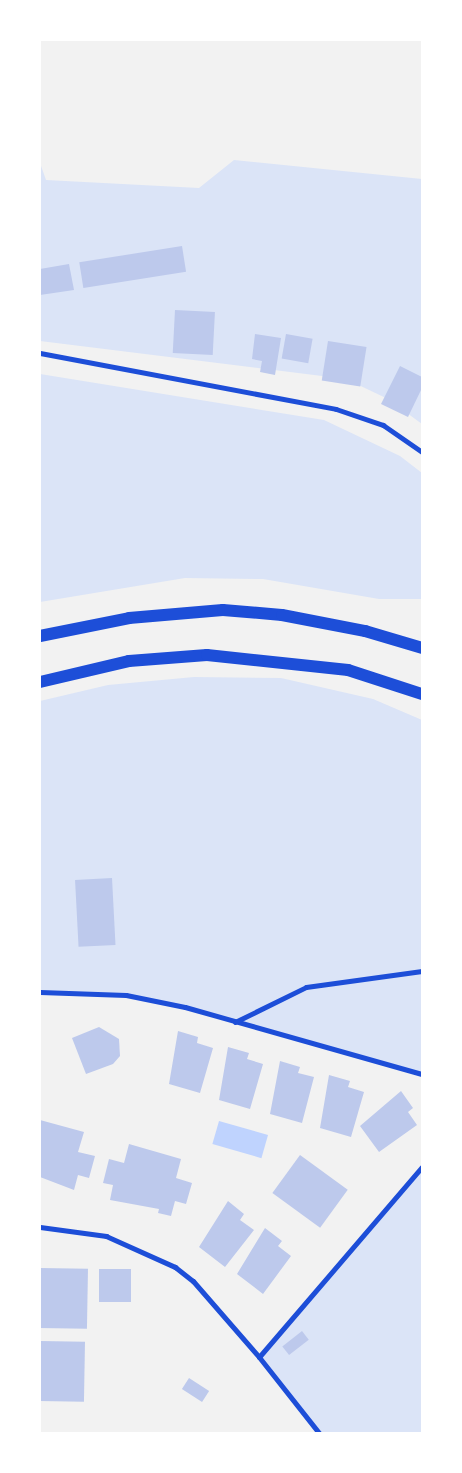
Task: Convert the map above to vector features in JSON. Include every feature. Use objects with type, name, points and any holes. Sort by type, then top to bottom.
[{"type":"main road","points":[[40,636],[129,618],[223,610],[282,615],[365,631],[422,648]]},
{"type":"main road","points":[[40,682],[129,661],[207,655],[348,670],[422,694]]},
{"type":"street","points":[[40,353],[336,409],[383,426],[422,452]]},
{"type":"street","points":[[235,1022],[306,987],[422,971]]},
{"type":"street","points":[[40,992],[126,995],[235,1022],[422,1074]]},
{"type":"street","points":[[260,1357],[422,1167]]},
{"type":"street","points":[[40,1227],[106,1236],[175,1267],[193,1280],[260,1357],[319,1433]]},
{"type":"shaded area","points":[[234,160],[422,179],[422,424],[388,399],[346,379],[40,341],[40,163],[46,180],[199,188]]},
{"type":"shaded area","points":[[40,374],[324,420],[400,456],[422,473],[422,599],[379,599],[263,579],[185,578],[40,602]]},
{"type":"shaded area","points":[[194,677],[281,678],[373,699],[422,720],[422,1074],[185,1007],[126,995],[40,992],[40,701],[108,685]]},
{"type":"shaded area","points":[[422,1167],[422,1433],[319,1433],[259,1357]]},
{"type":"water","points":[[219,1121],[268,1135],[261,1158],[212,1144]]},
{"type":"building","points":[[182,246],[186,272],[83,288],[79,262]]},
{"type":"building","points":[[69,264],[74,290],[40,295],[40,269]]},
{"type":"building","points":[[175,310],[215,312],[213,355],[173,353]]},
{"type":"building","points":[[255,334],[281,338],[275,375],[260,372],[262,361],[252,359]]},
{"type":"building","points":[[286,334],[313,339],[308,363],[282,359]]},
{"type":"building","points":[[328,341],[367,347],[360,387],[322,381]]},
{"type":"building","points":[[400,366],[422,377],[422,388],[408,417],[381,404]]},
{"type":"building","points":[[112,878],[116,945],[79,947],[75,880]]},
{"type":"building","points":[[99,1027],[119,1039],[120,1056],[113,1064],[86,1074],[72,1038]]},
{"type":"building","points":[[178,1031],[198,1037],[197,1043],[213,1048],[200,1093],[169,1084]]},
{"type":"building","points":[[228,1047],[249,1053],[247,1059],[263,1064],[250,1109],[219,1100]]},
{"type":"building","points":[[280,1061],[300,1067],[298,1073],[314,1077],[302,1123],[270,1114]]},
{"type":"building","points":[[329,1075],[350,1081],[348,1087],[364,1092],[351,1137],[320,1128]]},
{"type":"building","points":[[401,1091],[413,1108],[408,1112],[417,1125],[379,1152],[360,1126]]},
{"type":"building","points":[[40,1120],[84,1132],[78,1152],[95,1156],[89,1178],[78,1175],[74,1190],[40,1177]]},
{"type":"building","points":[[129,1144],[181,1159],[176,1178],[192,1183],[186,1204],[175,1201],[171,1216],[158,1213],[159,1209],[110,1200],[113,1185],[103,1183],[109,1159],[124,1163]]},
{"type":"building","points":[[300,1155],[348,1190],[320,1228],[272,1193]]},
{"type":"building","points":[[228,1201],[244,1214],[240,1220],[254,1230],[225,1267],[199,1247]]},
{"type":"building","points":[[265,1228],[282,1241],[278,1246],[291,1256],[263,1294],[237,1274]]},
{"type":"building","points":[[40,1268],[88,1269],[87,1329],[40,1328]]},
{"type":"building","points":[[99,1269],[131,1269],[131,1302],[99,1302]]},
{"type":"building","points":[[302,1331],[309,1340],[289,1355],[282,1346]]},
{"type":"building","points":[[40,1341],[85,1342],[84,1402],[40,1401]]},
{"type":"building","points":[[189,1378],[209,1391],[202,1402],[182,1389]]}]
